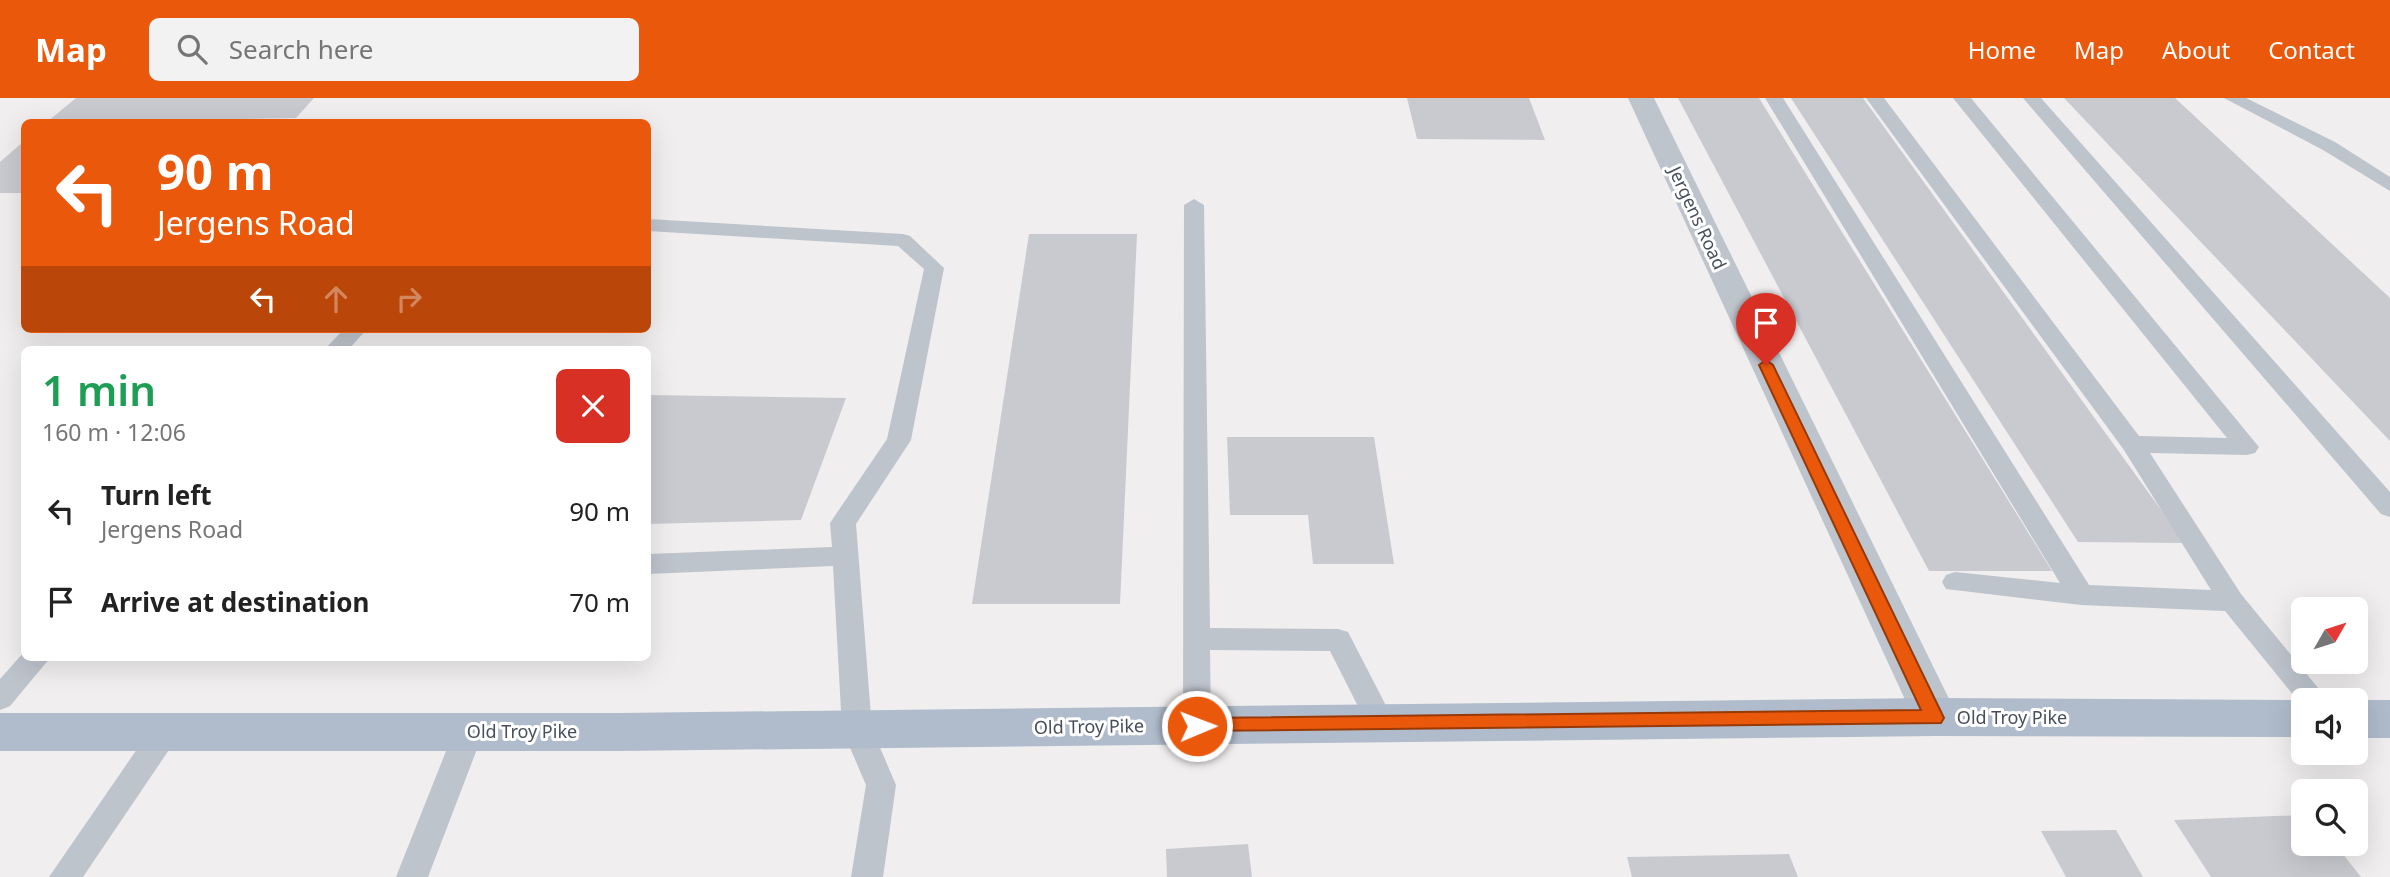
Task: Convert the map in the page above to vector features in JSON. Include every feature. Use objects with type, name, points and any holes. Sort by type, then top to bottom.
[{"type":"main road","name":"Old Troy Pike","points":[[0,732],[857,729],[1934,718],[2291,719]]},
{"type":"main road","points":[[2368,719],[2390,719]]},
{"type":"street","name":"Jergens Road","points":[[1641,98],[1934,718]]},
{"type":"lane","points":[[1774,98],[2081,595]]},
{"type":"lane","points":[[1875,98],[2132,444],[2232,601],[2304,688]]},
{"type":"lane","points":[[1962,98],[2247,447],[2132,444]]},
{"type":"lane","points":[[2032,98],[2390,508]]},
{"type":"lane","points":[[2232,98],[2329,146],[2390,185]]},
{"type":"lane","points":[[1194,205],[1197,726]]},
{"type":"lane","points":[[651,225],[903,240],[934,268],[899,440],[844,523],[857,729],[881,785],[867,877]]},
{"type":"lane","points":[[339,346],[352,333]]},
{"type":"lane","points":[[651,564],[846,556]]},
{"type":"lane","points":[[1955,582],[2081,595],[2232,601]]},
{"type":"lane","points":[[1197,639],[1338,640],[1381,723]]},
{"type":"lane","points":[[0,698],[33,661]]},
{"type":"lane","points":[[412,877],[469,731]]},
{"type":"lane","points":[[65,877],[166,732]]},
{"type":"building","points":[[76,98],[314,98],[296,118],[51,119]]},
{"type":"building","points":[[1407,98],[1529,98],[1545,140],[1417,139]]},
{"type":"building","points":[[1678,98],[1759,98],[2052,571],[1929,571]]},
{"type":"building","points":[[1791,98],[1863,98],[2185,543],[2078,542]]},
{"type":"building","points":[[2064,98],[2175,98],[2390,298],[2390,441]]},
{"type":"building","points":[[21,144],[21,193],[0,193],[0,162]]},
{"type":"building","points":[[1029,234],[1137,234],[1120,604],[972,604]]},
{"type":"building","points":[[651,395],[846,398],[801,520],[651,524]]},
{"type":"building","points":[[1227,437],[1374,437],[1394,564],[1313,564],[1308,515],[1230,515]]},
{"type":"building","points":[[2291,815],[2291,856],[2344,856],[2361,877],[2211,877],[2174,820]]},
{"type":"building","points":[[2116,830],[2143,877],[2066,877],[2041,831]]},
{"type":"building","points":[[1248,844],[1252,877],[1167,877],[1166,849]]},
{"type":"building","points":[[1789,854],[1798,877],[1632,877],[1627,857]]},
{"type":"route","points":[[1197,726],[1934,718],[1766,365]]}]
